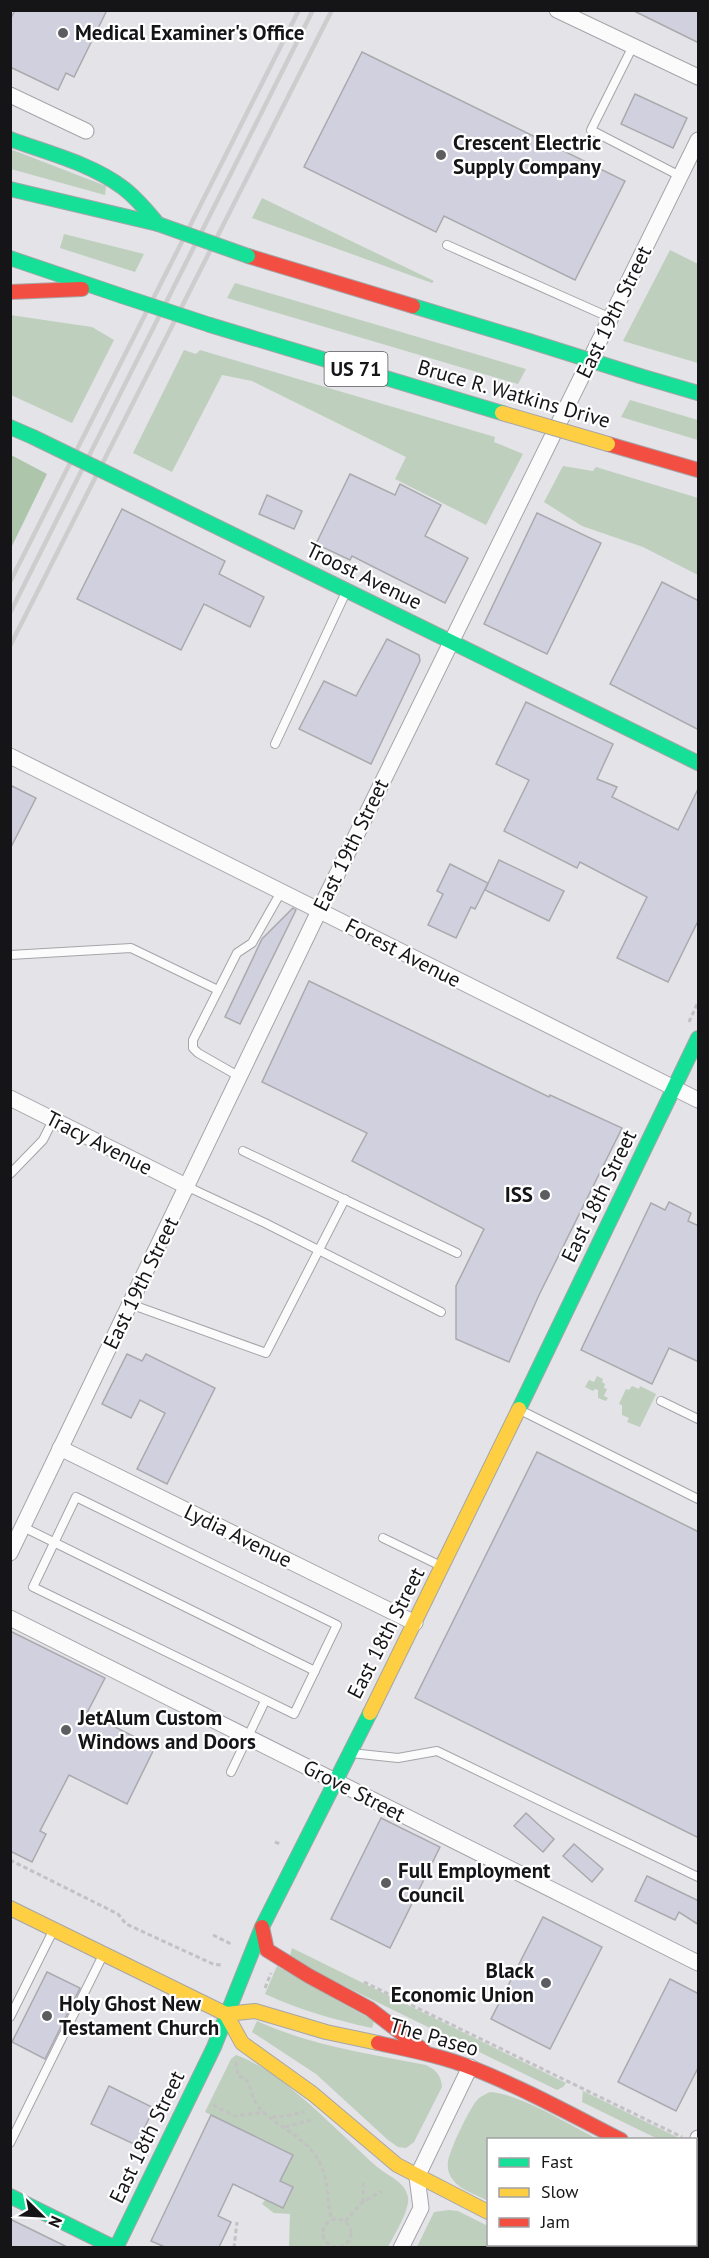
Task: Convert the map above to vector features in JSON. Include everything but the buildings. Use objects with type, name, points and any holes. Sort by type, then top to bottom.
[{"type":"main road","points":[[10,139],[100,175],[120,186],[140,202],[158,224]]},
{"type":"main road","points":[[10,189],[158,224],[248,256],[699,393]]},
{"type":"main road","name":"Bruce R. Watkins Drive","points":[[10,258],[210,325],[699,470]]},
{"type":"main road","points":[[10,292],[99,288]]},
{"type":"main road","name":"Troost Avenue","points":[[10,427],[699,762]]},
{"type":"main road","name":"East 18th Street","points":[[116,2247],[214,2047],[262,1927],[415,1623],[699,1038]]},
{"type":"main road","points":[[10,1908],[226,2014],[242,2043],[313,2094],[397,2165],[417,2178],[487,2211]]},
{"type":"main road","points":[[262,1927],[267,1950],[370,2009],[428,2054]]},
{"type":"main road","name":"The Paseo","points":[[226,2014],[255,2011],[326,2032],[428,2054],[470,2067],[619,2138]]},
{"type":"main road","points":[[10,2196],[116,2247]]},
{"type":"street","points":[[557,10],[699,77]]},
{"type":"street","points":[[10,95],[86,131]]},
{"type":"street","name":"East 19th Street","points":[[10,1553],[319,911],[699,140]]},
{"type":"street","name":"Forest Avenue","points":[[10,756],[699,1100]]},
{"type":"street","name":"Tracy Avenue","points":[[10,1098],[188,1187]]},
{"type":"street","name":"Lydia Avenue","points":[[60,1448],[415,1623]]},
{"type":"street","name":"Grove Street","points":[[10,1618],[699,1963]]},
{"type":"street","points":[[401,2247],[421,2208],[417,2178],[470,2067]]},
{"type":"lane","points":[[633,46],[591,130],[680,176]]},
{"type":"lane","points":[[447,245],[611,318]]},
{"type":"lane","points":[[274,744],[347,591]]},
{"type":"lane","points":[[240,1077],[198,1053],[193,1048],[193,1040],[237,953],[252,943],[281,892]]},
{"type":"lane","points":[[10,956],[132,948],[218,990]]},
{"type":"lane","points":[[10,1174],[43,1140],[53,1120]]},
{"type":"lane","points":[[243,1151],[457,1253]]},
{"type":"lane","points":[[188,1187],[265,1223],[318,1252],[441,1312]]},
{"type":"lane","points":[[130,1304],[266,1353],[345,1199]]},
{"type":"lane","points":[[661,1401],[699,1419]]},
{"type":"lane","points":[[519,1409],[699,1499]]},
{"type":"lane","points":[[76,1497],[337,1625],[294,1714],[33,1587],[55,1542],[76,1497]]},
{"type":"lane","points":[[23,1527],[315,1671]]},
{"type":"lane","points":[[383,1538],[442,1567]]},
{"type":"lane","points":[[231,1772],[265,1701]]},
{"type":"lane","points":[[349,1753],[398,1758],[437,1751],[699,1877]]},
{"type":"lane","points":[[10,2017],[53,1929]]},
{"type":"lane","points":[[10,2143],[104,1954]]},
{"type":"path","points":[[275,1842],[280,1844]]},
{"type":"path","points":[[10,1860],[118,1914],[126,1924],[213,1964],[221,1965]]},
{"type":"path","points":[[213,1935],[231,1944]]},
{"type":"path","points":[[354,1977],[689,2138]]},
{"type":"path","points":[[236,2059],[238,2076],[246,2079],[253,2098],[265,2112],[305,2144],[320,2164],[327,2181],[332,2220]]},
{"type":"path","points":[[213,2105],[235,2116],[265,2112]]},
{"type":"path","points":[[270,2116],[286,2116],[305,2112]]},
{"type":"path","points":[[285,2127],[311,2120]]},
{"type":"path","points":[[363,2180],[363,2202]]},
{"type":"path","points":[[345,2221],[363,2202],[382,2191]]},
{"type":"path","points":[[332,2220],[345,2221],[351,2232],[346,2243],[337,2246],[328,2243],[324,2229],[332,2220]]},
{"type":"path","points":[[234,2247],[237,2223]]},
{"type":"path","points":[[325,2247],[328,2243]]},
{"type":"green space","points":[[10,149],[106,186],[105,195],[11,169]]},
{"type":"green space","points":[[262,198],[434,281],[432,283],[252,218]]},
{"type":"green space","points":[[64,234],[144,254],[135,272],[60,248]]},
{"type":"green space","points":[[670,250],[698,264],[698,363],[623,341]]},
{"type":"green space","points":[[235,283],[526,369],[518,384],[227,298]]},
{"type":"green space","points":[[10,315],[92,327],[114,340],[72,423],[11,395]]},
{"type":"green space","points":[[184,350],[196,354],[200,350],[495,437],[494,442],[523,454],[486,525],[395,479],[406,457],[252,381],[222,375],[172,472],[133,453]]},
{"type":"green space","points":[[630,400],[698,420],[698,440],[621,417]]},
{"type":"green space","points":[[11,455],[47,474],[11,548]]},
{"type":"green space","points":[[563,466],[593,471],[596,467],[698,498],[698,575],[643,547],[582,526],[544,502]]},
{"type":"green space","points":[[597,1376],[603,1379],[604,1388],[607,1389],[604,1396],[608,1398],[606,1401],[598,1398],[598,1390],[593,1391],[585,1387],[589,1380],[594,1382]]},
{"type":"green space","points":[[632,1386],[639,1389],[640,1386],[656,1394],[640,1427],[627,1422],[629,1418],[622,1415],[622,1405],[619,1404],[626,1389],[629,1390]]},
{"type":"green space","points":[[292,1948],[566,2083],[557,2090],[293,1961],[290,1956]]},
{"type":"green space","points":[[277,1966],[374,2021],[372,2028],[318,2014],[265,1994]]},
{"type":"green space","points":[[257,2021],[319,2043],[426,2065],[433,2069],[439,2076],[442,2087],[414,2142],[406,2148],[398,2147],[388,2140],[316,2074],[252,2032]]},
{"type":"green space","points":[[236,2055],[272,2074],[291,2088],[376,2166],[403,2187],[408,2197],[407,2209],[388,2247],[289,2247],[290,2214],[274,2213],[262,2204],[280,2181],[293,2155],[205,2112],[231,2059]]},
{"type":"green space","points":[[583,2091],[679,2138],[656,2138],[582,2102]]},
{"type":"green space","points":[[490,2092],[516,2098],[596,2138],[487,2138],[487,2200],[456,2184],[448,2169],[449,2156],[456,2139],[470,2111],[482,2096]]},
{"type":"green space","points":[[698,2190],[698,2247],[583,2248],[579,2246],[697,2246]]},
{"type":"green space","points":[[458,2211],[487,2226],[487,2246],[531,2247],[417,2247],[434,2212]]},
{"type":"railway","points":[[10,582],[299,10]]},
{"type":"railway","points":[[10,613],[313,10]]},
{"type":"railway","points":[[10,646],[332,10]]},
{"type":"traffic: fast","points":[[10,139],[68,159],[110,179],[132,195],[158,224]]},
{"type":"traffic: fast","points":[[10,189],[158,224]]},
{"type":"traffic: fast","points":[[158,224],[248,256]]},
{"type":"traffic: fast","points":[[10,258],[122,296]]},
{"type":"traffic: fast","points":[[122,296],[210,325]]},
{"type":"traffic: fast","points":[[413,306],[529,341]]},
{"type":"traffic: fast","points":[[210,325],[502,413]]},
{"type":"traffic: fast","points":[[529,341],[640,376]]},
{"type":"traffic: fast","points":[[640,376],[698,393]]},
{"type":"traffic: fast","points":[[10,427],[33,437]]},
{"type":"traffic: fast","points":[[33,437],[144,491]]},
{"type":"traffic: fast","points":[[144,491],[698,763]]},
{"type":"traffic: fast","points":[[519,1409],[698,1038]]},
{"type":"traffic: fast","points":[[116,2248],[214,2047],[262,1927],[370,1713]]},
{"type":"traffic: fast","points":[[10,2196],[115,2248]]},
{"type":"traffic: slow","points":[[502,413],[608,444]]},
{"type":"traffic: slow","points":[[370,1713],[519,1409]]},
{"type":"traffic: slow","points":[[10,1908],[226,2014],[255,2011],[326,2032],[378,2043]]},
{"type":"traffic: slow","points":[[226,2014],[242,2043],[313,2094],[397,2165],[487,2211]]},
{"type":"traffic: jam","points":[[248,256],[413,306]]},
{"type":"traffic: jam","points":[[10,292],[82,289]]},
{"type":"traffic: jam","points":[[608,444],[698,470]]},
{"type":"traffic: jam","points":[[262,1927],[267,1950],[370,2009],[423,2050]]},
{"type":"traffic: jam","points":[[378,2043],[438,2057],[472,2068],[529,2093],[617,2138]]},
{"type":"place","name":"Medical Examiner's Office","points":[[63,33]]},
{"type":"place","name":"Crescent Electric Supply Company","points":[[441,155]]},
{"type":"place","name":"ISS","points":[[545,1195]]},
{"type":"place","name":"JetAlum Custom Windows and Doors","points":[[66,1730]]},
{"type":"place","name":"Full Employment Council","points":[[386,1883]]},
{"type":"place","name":"Black Economic Union","points":[[546,1983]]},
{"type":"place","name":"Holy Ghost New Testament Church","points":[[47,2016]]}]
